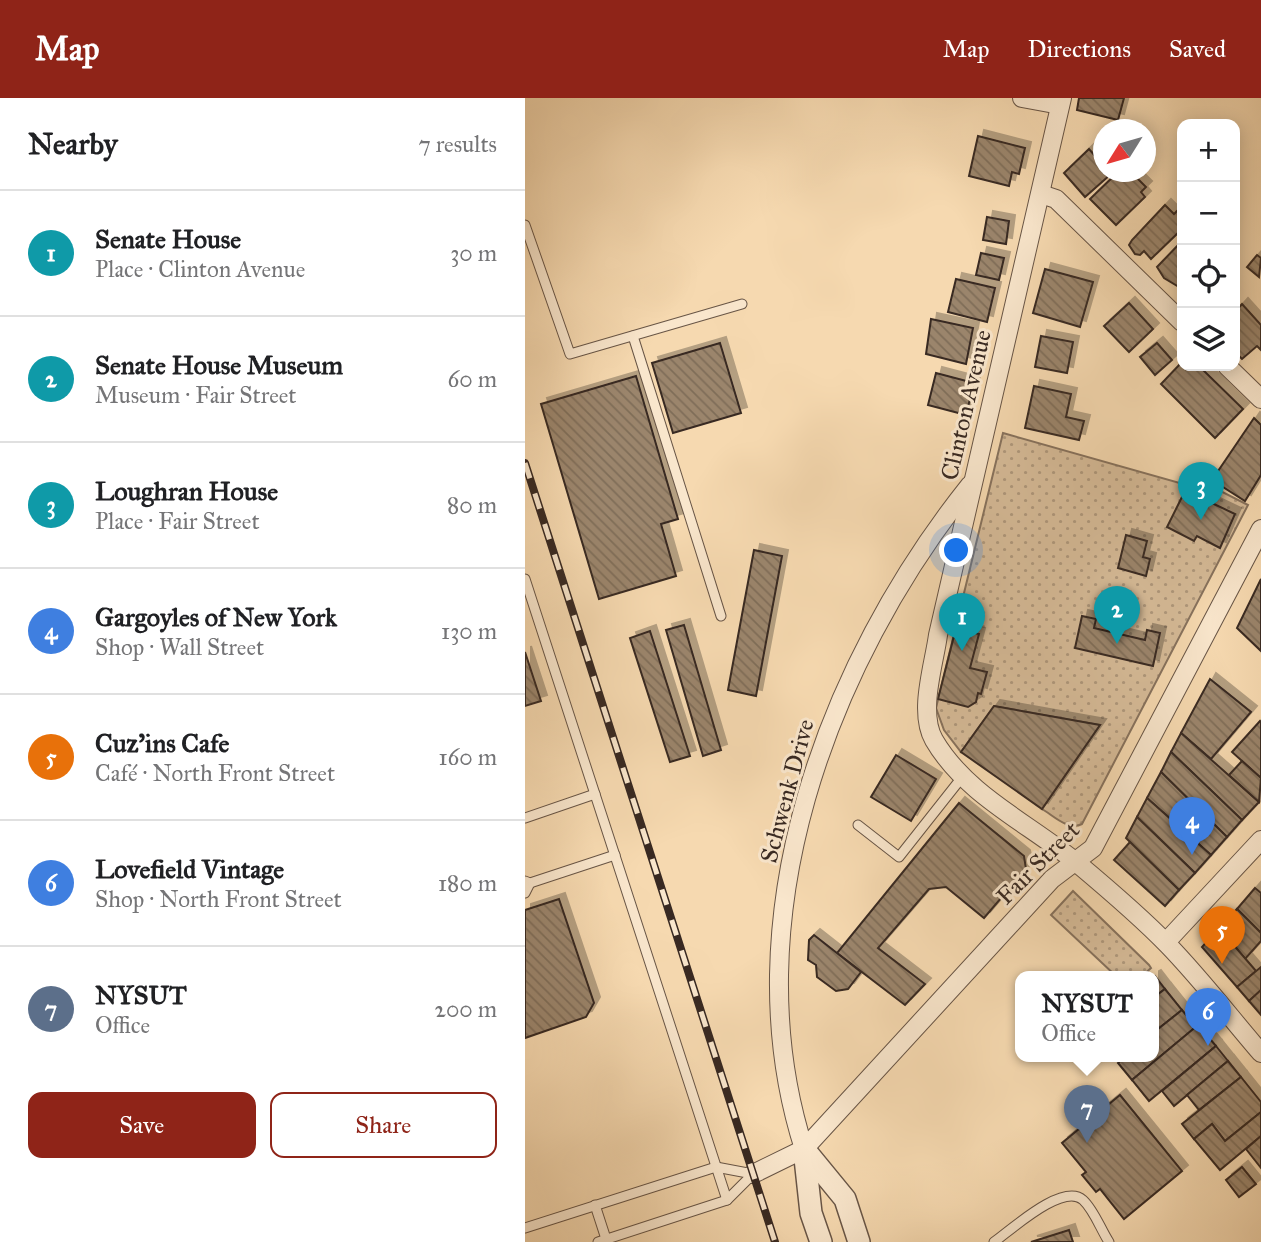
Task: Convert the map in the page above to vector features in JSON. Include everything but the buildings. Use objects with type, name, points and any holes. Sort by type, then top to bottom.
[{"type":"street","points":[[1022,98],[1061,101]]},
{"type":"street","name":"Clinton Avenue","points":[[963,776],[933,739],[928,726],[928,706],[938,635],[1061,101]]},
{"type":"street","points":[[1041,194],[1056,199],[1177,317]]},
{"type":"street","points":[[1232,371],[1261,399]]},
{"type":"street","name":"Schwenk Drive","points":[[821,1242],[811,1213],[804,1149],[784,1074],[781,1026],[785,912],[800,825],[815,766],[845,686],[890,599],[972,482]]},
{"type":"street","name":"Fair Street","points":[[804,1149],[1043,889],[1093,848],[1261,529]]},
{"type":"street","points":[[963,776],[984,795],[1075,862],[1166,942],[1261,1054]]},
{"type":"street","points":[[1166,942],[1261,840]]},
{"type":"street","points":[[753,1174],[804,1149]]},
{"type":"street","name":"Schwenk Drive","points":[[804,1149],[845,1199],[859,1242]]},
{"type":"lane","points":[[525,225],[570,354],[742,304]]},
{"type":"lane","points":[[633,336],[721,616]]},
{"type":"lane","points":[[525,579],[727,1200]]},
{"type":"lane","points":[[858,825],[899,858],[963,776]]},
{"type":"lane","points":[[525,818],[595,794]]},
{"type":"lane","points":[[525,893],[527,882],[615,856]]},
{"type":"lane","points":[[525,1228],[716,1167],[753,1174]]},
{"type":"lane","points":[[595,1205],[604,1241],[727,1200],[753,1174]]},
{"type":"lane","points":[[994,1242],[1052,1200],[1072,1195],[1082,1200],[1109,1242]]},
{"type":"shaded area","points":[[1003,433],[1183,484],[1197,479],[1248,505],[1082,824],[1077,826],[1061,822],[1042,809],[1100,725],[994,706],[961,752],[944,730],[936,708]]},
{"type":"shaded area","points":[[1073,891],[1151,968],[1148,971],[1111,971],[1051,915]]},
{"type":"railway","points":[[525,463],[775,1242]]},
{"type":"place","name":"Loughran House","points":[[1201,520]]},
{"type":"place","name":"Senate House Museum","points":[[1117,644]]},
{"type":"place","name":"Senate House","points":[[962,651]]},
{"type":"place","name":"Gargoyles of New York","points":[[1192,855]]},
{"type":"place","name":"Cuz'ins Cafe","points":[[1222,964]]},
{"type":"place","name":"Lovefield Vintage","points":[[1208,1046]]},
{"type":"place","name":"NYSUT","points":[[1087,1143]]}]
